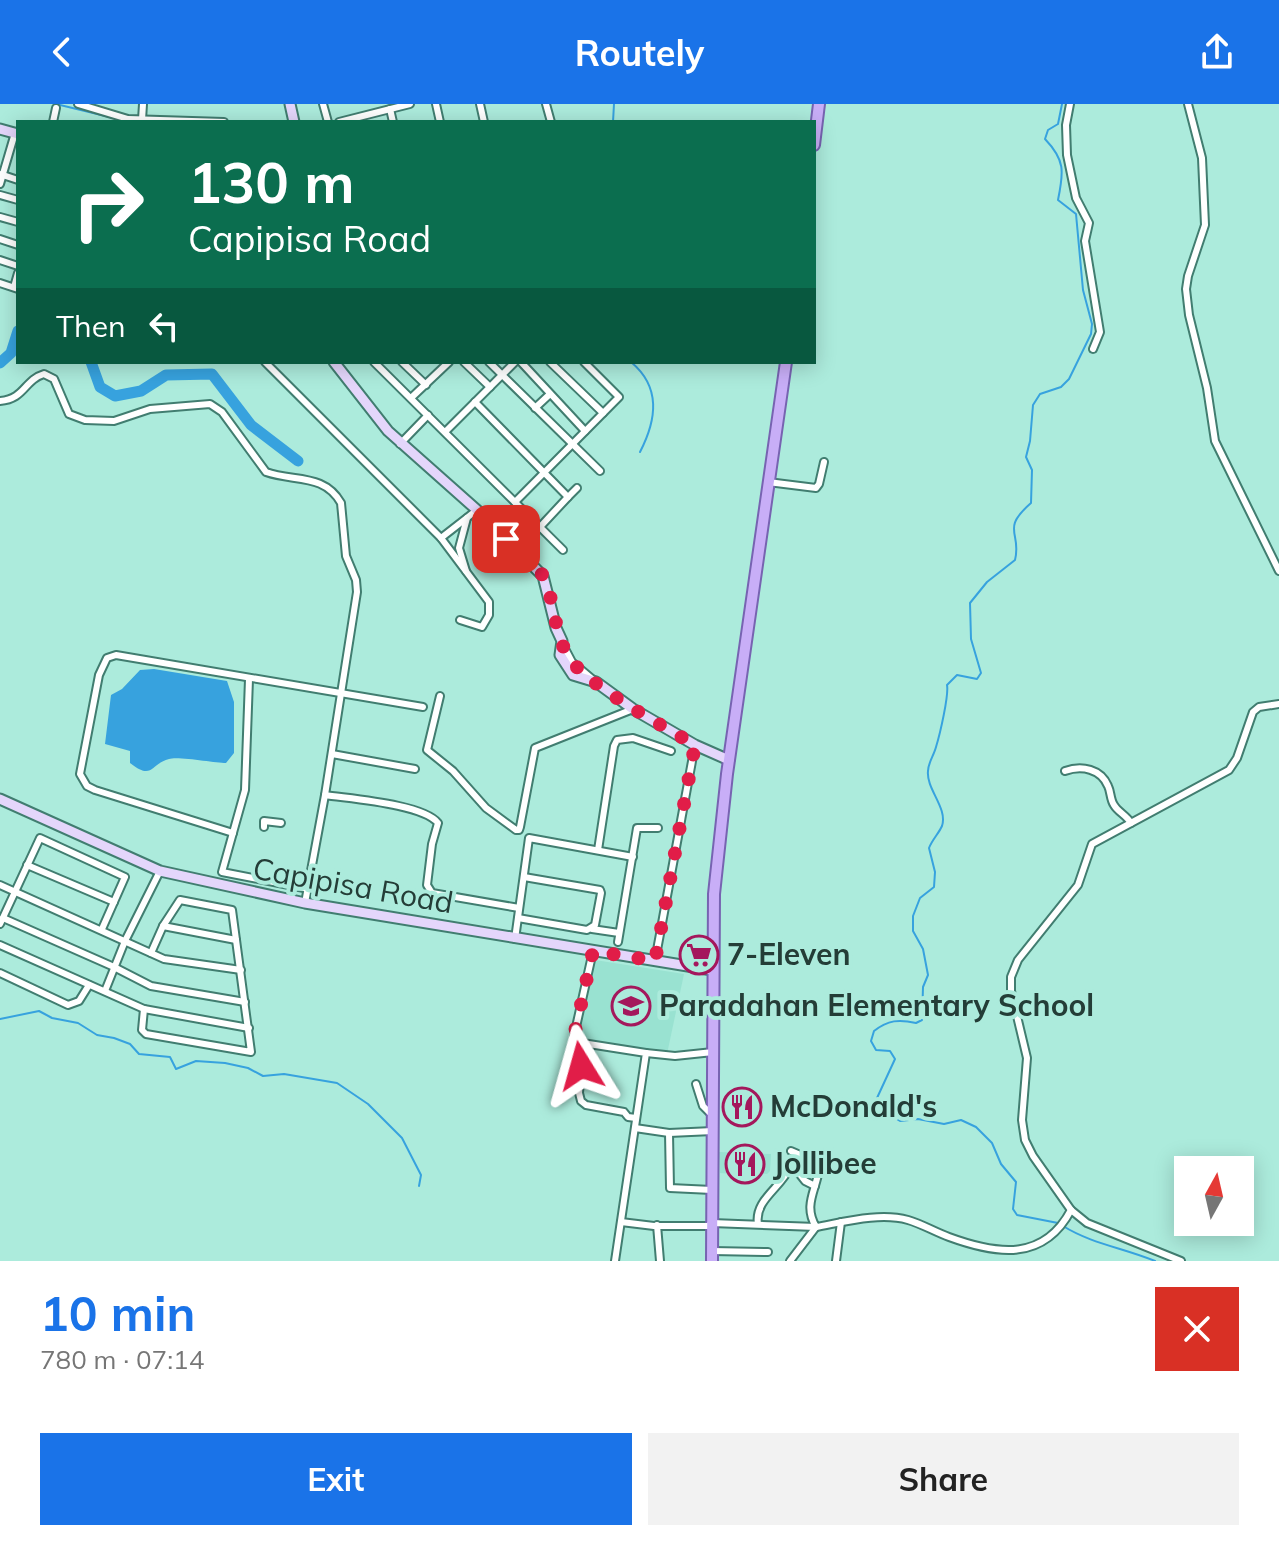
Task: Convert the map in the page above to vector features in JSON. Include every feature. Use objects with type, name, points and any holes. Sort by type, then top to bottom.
[{"type":"main road","points":[[816,129],[819,104]]},
{"type":"main road","points":[[0,129],[16,134]]},
{"type":"main road","points":[[335,364],[400,444],[477,510],[543,576],[557,633],[562,641],[560,655],[573,675],[596,682],[633,709],[695,745],[729,760]]},
{"type":"main road","points":[[712,1256],[714,894],[729,760],[786,364]]},
{"type":"main road","name":"Capipisa Road","points":[[0,799],[160,871],[305,903],[712,970]]},
{"type":"street","points":[[78,104],[101,107],[142,120],[143,104]]},
{"type":"street","points":[[350,120],[410,104]]},
{"type":"street","points":[[1070,104],[1066,125],[1067,155],[1076,198],[1089,223],[1085,241],[1100,332],[1093,349]]},
{"type":"street","points":[[1188,104],[1202,158],[1205,225],[1192,258],[1186,301],[1207,388],[1215,441],[1279,571]]},
{"type":"street","points":[[53,120],[56,108]]},
{"type":"street","points":[[390,109],[393,120]]},
{"type":"street","points":[[0,184],[4,156],[16,134]]},
{"type":"street","points":[[0,283],[16,288]]},
{"type":"street","points":[[267,364],[441,538],[487,597],[490,612],[481,628],[460,620]]},
{"type":"street","points":[[376,364],[563,550]]},
{"type":"street","points":[[404,364],[426,385]]},
{"type":"street","points":[[435,364],[440,369]]},
{"type":"street","points":[[411,398],[446,364]]},
{"type":"street","points":[[466,364],[490,387]]},
{"type":"street","points":[[491,364],[600,471]]},
{"type":"street","points":[[445,432],[516,364]]},
{"type":"street","points":[[520,364],[585,431]]},
{"type":"street","points":[[552,364],[603,413]]},
{"type":"street","points":[[515,502],[619,397],[586,364]]},
{"type":"street","points":[[0,401],[16,398],[34,378],[44,374],[54,379],[69,414],[85,420],[114,421],[150,409],[210,404],[222,412],[266,472],[317,481],[341,503],[344,545],[357,592],[343,693],[305,903]]},
{"type":"street","points":[[535,408],[550,394]]},
{"type":"street","points":[[475,402],[568,497]]},
{"type":"street","points":[[400,444],[428,415]]},
{"type":"street","points":[[768,482],[816,488],[824,462]]},
{"type":"street","points":[[540,527],[577,488]]},
{"type":"street","points":[[441,538],[477,510]]},
{"type":"street","points":[[506,539],[530,517]]},
{"type":"street","points":[[467,518],[459,548],[467,574]]},
{"type":"street","points":[[233,833],[87,786],[80,774],[99,675],[107,658],[116,655],[423,707]]},
{"type":"street","points":[[249,679],[245,790],[222,872],[309,889]]},
{"type":"street","points":[[440,696],[427,750],[453,771],[486,808],[516,830],[519,830],[535,748],[633,709]]},
{"type":"street","points":[[1181,1261],[1087,1223],[1070,1213],[1033,1156],[1025,1140],[1022,1120],[1027,1058],[1011,991],[1011,977],[1018,960],[1078,885],[1092,844],[1229,770],[1237,758],[1255,709],[1279,704]]},
{"type":"street","points":[[598,850],[617,740],[633,738],[671,751]]},
{"type":"street","points":[[655,961],[695,745]]},
{"type":"street","points":[[332,754],[415,769]]},
{"type":"street","points":[[1065,771],[1085,768],[1095,771],[1108,785],[1115,807],[1126,814],[1131,823]]},
{"type":"street","points":[[325,795],[433,817],[438,823],[427,885],[432,893],[519,908]]},
{"type":"street","points":[[264,827],[264,821],[281,823]]},
{"type":"street","points":[[618,942],[637,828],[658,828]]},
{"type":"street","points":[[102,929],[125,877],[40,838],[1,921],[114,967],[151,986],[245,1002]]},
{"type":"street","points":[[515,939],[529,838],[633,857]]},
{"type":"street","points":[[27,865],[114,902]]},
{"type":"street","points":[[105,991],[125,941],[160,871]]},
{"type":"street","points":[[524,877],[600,890],[592,929]]},
{"type":"street","points":[[0,885],[164,959],[241,970]]},
{"type":"street","points":[[144,1009],[142,1030],[146,1034],[251,1052],[232,910],[180,900],[163,926],[151,953]]},
{"type":"street","points":[[518,918],[619,933]]},
{"type":"street","points":[[163,926],[236,940]]},
{"type":"street","points":[[0,945],[144,1009],[249,1028]]},
{"type":"street","points":[[593,951],[574,1036],[581,1066],[581,1101],[636,1118]]},
{"type":"street","points":[[0,973],[68,1005],[79,1001],[89,985]]},
{"type":"street","points":[[576,1042],[675,1056],[713,1052]]},
{"type":"street","points":[[615,1261],[646,1053]]},
{"type":"street","points":[[696,1084],[703,1106],[713,1116]]},
{"type":"street","points":[[635,1128],[669,1133],[713,1131]]},
{"type":"street","points":[[669,1133],[670,1188],[712,1190]]},
{"type":"street","points":[[791,1151],[812,1160],[819,1169],[809,1213],[816,1227]]},
{"type":"street","points":[[758,1224],[757,1216],[762,1203],[781,1183],[790,1167],[794,1167],[805,1181],[815,1186]]},
{"type":"street","points":[[621,1222],[816,1227],[870,1218],[908,1220],[949,1237],[997,1251],[1023,1252],[1062,1230],[1070,1213]]},
{"type":"street","points":[[836,1261],[841,1222]]},
{"type":"street","points":[[657,1225],[660,1261]]},
{"type":"street","points":[[790,1261],[816,1227]]},
{"type":"street","points":[[712,1256],[768,1252]]},
{"type":"shaded area","name":"Paradahan Elementary School","points":[[595,960],[684,974],[667,1054],[579,1039]]},
{"type":"shaded area","name":"Jollibee","points":[[719,1152],[771,1154],[770,1171],[767,1174],[754,1173],[754,1176],[720,1173]]},
{"type":"water","points":[[154,669],[227,681],[234,702],[234,753],[226,763],[174,758],[143,771],[130,763],[130,751],[105,744],[111,695],[122,689],[140,670]]},
{"type":"waterway","points":[[56,104],[122,120]]},
{"type":"waterway","points":[[613,120],[614,104]]},
{"type":"waterway","points":[[1058,1223],[1017,1215],[1013,1209],[1016,1182],[1001,1164],[992,1143],[976,1127],[961,1120],[944,1124],[918,1119],[900,1121],[878,1108],[877,1098],[895,1059],[890,1051],[876,1050],[871,1041],[874,1031],[884,1025],[922,1020],[923,987],[928,975],[923,949],[913,931],[913,916],[920,898],[934,887],[935,872],[929,848],[943,819],[928,771],[942,724],[947,685],[957,675],[977,679],[981,673],[971,639],[970,603],[987,582],[1015,560],[1014,526],[1016,519],[1031,503],[1032,470],[1026,457],[1033,405],[1040,394],[1061,387],[1069,379],[1091,334],[1092,324],[1083,290],[1076,214],[1058,200],[1061,166],[1045,139],[1048,130],[1058,124],[1062,104]]},
{"type":"waterway","points":[[0,363],[11,353],[16,337]]},
{"type":"waterway","points":[[92,364],[100,387],[115,396],[141,391],[166,375],[212,374],[251,425],[298,461]]},
{"type":"waterway","points":[[633,364],[647,382],[653,404],[650,428],[640,452]]},
{"type":"waterway","points":[[0,1019],[39,1011],[52,1018],[78,1023],[97,1035],[130,1044],[139,1054],[170,1057],[176,1069],[196,1061],[225,1063],[248,1068],[263,1076],[284,1074],[337,1083],[368,1104],[402,1138],[421,1175],[419,1186]]},
{"type":"waterway","points":[[1063,1226],[1085,1237],[1155,1261]]},
{"type":"place","name":"7-Eleven","points":[[699,955]]},
{"type":"place","name":"Paradahan Elementary School","points":[[631,1006]]},
{"type":"place","name":"McDonald's","points":[[742,1107]]},
{"type":"place","name":"Jollibee","points":[[745,1164]]},
{"type":"route","points":[[506,539],[543,576],[557,633],[567,655],[580,671],[633,709],[695,745],[655,961],[593,951],[574,1036],[581,1066]]}]
